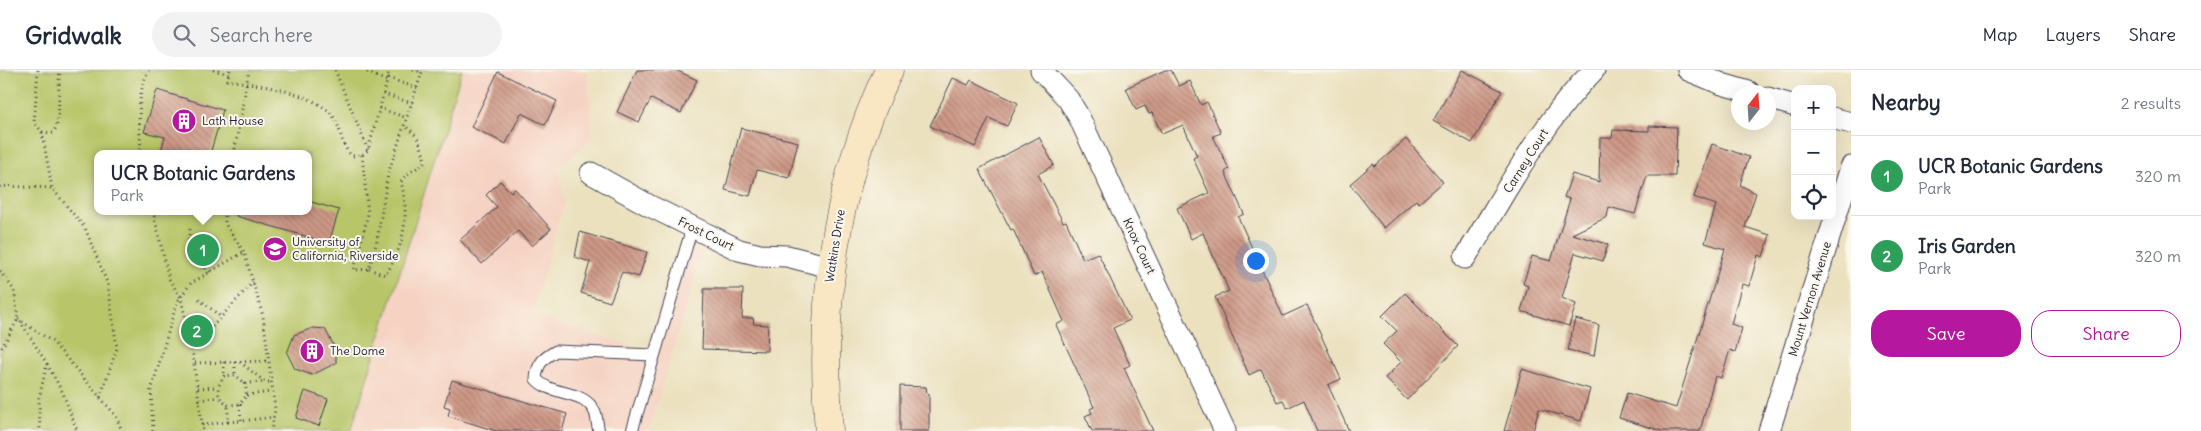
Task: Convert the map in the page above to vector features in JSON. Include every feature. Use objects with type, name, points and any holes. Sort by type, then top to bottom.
[{"type":"main road","name":"Watkins Drive","points":[[829,431],[826,324],[830,267],[842,199],[875,100],[889,70]]},
{"type":"street","name":"Knox Court","points":[[1041,70],[1068,99],[1079,117],[1225,431]]},
{"type":"street","name":"Carney Court","points":[[1465,258],[1550,122],[1576,88],[1594,70]]},
{"type":"street","points":[[1688,70],[1731,87]]},
{"type":"street","points":[[1776,100],[1791,105]]},
{"type":"street","points":[[1836,119],[1851,123]]},
{"type":"street","name":"Mount Vernon Avenue","points":[[1769,431],[1851,168]]},
{"type":"street","name":"Frost Court","points":[[591,173],[692,228],[739,250],[760,255],[787,256],[830,267]]},
{"type":"lane","points":[[632,431],[692,228]]},
{"type":"lane","points":[[599,431],[595,412],[584,399],[565,391],[548,389],[536,379],[537,368],[544,358],[556,351],[654,355]]},
{"type":"path","points":[[38,70],[34,122],[42,132],[52,188],[85,228],[108,285],[117,348],[100,398]]},
{"type":"path","points":[[42,132],[53,133],[57,127],[57,84],[60,70]]},
{"type":"path","points":[[141,150],[139,113],[143,80],[149,70]]},
{"type":"path","points":[[213,70],[230,72],[227,80],[247,83],[311,100],[332,115],[338,127],[344,148],[352,156],[362,155],[368,150],[388,70]]},
{"type":"path","points":[[235,150],[249,70]]},
{"type":"path","points":[[335,70],[368,150]]},
{"type":"path","points":[[369,269],[377,241],[388,174],[422,72],[412,70]]},
{"type":"path","points":[[367,72],[417,88]]},
{"type":"path","points":[[383,94],[412,102]]},
{"type":"path","points":[[379,108],[407,118]]},
{"type":"path","points":[[362,155],[368,214],[354,270],[369,269],[385,275],[403,242],[405,205],[400,182],[406,173],[425,162],[418,139],[411,129],[404,126]]},
{"type":"path","points":[[0,186],[52,188]]},
{"type":"path","points":[[154,215],[169,279],[180,298],[192,349],[203,431]]},
{"type":"path","points":[[225,215],[225,224],[244,252],[263,316],[271,392],[275,409],[271,431]]},
{"type":"path","points":[[190,229],[188,242],[190,254],[210,272]]},
{"type":"path","points":[[153,431],[151,391],[164,342],[180,298],[191,283],[244,252]]},
{"type":"path","points":[[0,271],[14,290],[18,319],[47,364],[63,394],[77,431]]},
{"type":"path","points":[[192,349],[254,281]]},
{"type":"path","points":[[199,299],[221,317]]},
{"type":"path","points":[[18,319],[52,342],[116,416],[121,431]]},
{"type":"path","points":[[0,351],[18,319]]},
{"type":"path","points":[[240,361],[265,382]]},
{"type":"path","points":[[195,364],[268,361]]},
{"type":"path","points":[[219,398],[218,387],[224,376],[224,362]]},
{"type":"path","points":[[235,362],[235,375]]},
{"type":"path","points":[[40,431],[39,398],[47,364]]},
{"type":"path","points":[[224,376],[235,375],[246,383],[270,382]]},
{"type":"path","points":[[241,421],[240,404],[247,395],[246,383]]},
{"type":"path","points":[[198,388],[218,387]]},
{"type":"path","points":[[247,395],[271,392]]},
{"type":"path","points":[[199,400],[219,398],[228,405],[240,404]]},
{"type":"path","points":[[228,405],[228,422]]},
{"type":"path","points":[[202,425],[274,416]]},
{"type":"shaded area","name":"University of California, Riverside","points":[[0,70],[587,70],[593,137],[558,167],[564,203],[531,315],[646,350],[678,245],[702,252],[649,431],[0,431]]},
{"type":"green space","name":"University of California, Riverside","points":[[0,70],[462,70],[351,431],[0,431]]},
{"type":"building","points":[[637,70],[676,70],[697,80],[681,113],[651,99],[639,122],[617,112]]},
{"type":"building","points":[[1165,70],[1171,70],[1179,86],[1190,81],[1201,105],[1207,102],[1221,133],[1213,136],[1229,169],[1225,172],[1244,214],[1238,217],[1283,316],[1307,305],[1341,379],[1328,385],[1349,431],[1317,431],[1304,400],[1287,408],[1283,400],[1277,402],[1261,369],[1249,375],[1215,297],[1229,291],[1203,233],[1191,239],[1177,208],[1209,193],[1193,158],[1197,156],[1183,125],[1162,134],[1152,113],[1149,114],[1145,106],[1136,110],[1126,88]]},
{"type":"building","points":[[1462,70],[1502,91],[1472,143],[1433,121]]},
{"type":"building","points":[[498,72],[557,101],[545,125],[521,113],[506,144],[471,127]]},
{"type":"building","points":[[953,78],[968,85],[971,80],[1018,103],[1007,126],[989,118],[975,147],[930,126]]},
{"type":"building","name":"Lath House","points":[[157,90],[223,110],[211,150],[161,150],[165,137],[144,132]]},
{"type":"building","points":[[1649,126],[1677,127],[1675,176],[1647,176],[1635,214],[1609,207],[1607,217],[1572,234],[1608,244],[1603,261],[1575,253],[1562,298],[1576,304],[1569,326],[1521,311],[1528,286],[1523,284],[1532,256],[1551,261],[1570,199],[1564,197],[1572,174],[1599,182],[1600,138],[1612,138],[1613,130],[1649,131]]},
{"type":"building","points":[[741,128],[798,142],[789,178],[757,170],[750,196],[725,190]]},
{"type":"building","points":[[1039,137],[1054,165],[1038,174],[1063,222],[1066,221],[1083,259],[1098,253],[1130,320],[1113,328],[1130,365],[1124,368],[1153,431],[1092,431],[1085,416],[1092,413],[1090,409],[1094,407],[1056,325],[1064,321],[1042,272],[1034,276],[1013,229],[1011,230],[979,169]]},
{"type":"building","points":[[1406,139],[1443,182],[1419,203],[1416,200],[1384,228],[1350,184],[1373,164],[1375,166]]},
{"type":"building","points":[[1712,144],[1749,157],[1740,185],[1756,193],[1745,227],[1770,235],[1763,257],[1758,255],[1749,286],[1742,284],[1731,324],[1742,328],[1735,352],[1730,350],[1721,378],[1715,376],[1700,431],[1662,431],[1619,418],[1627,393],[1676,408],[1725,249],[1705,243],[1716,205],[1694,197]]},
{"type":"building","points":[[500,181],[511,192],[515,189],[551,229],[532,246],[518,231],[482,264],[460,240],[497,207],[486,195]]},
{"type":"building","points":[[312,202],[339,210],[329,243],[236,216],[312,215]]},
{"type":"building","points":[[580,232],[647,252],[639,277],[622,272],[610,302],[581,293],[590,262],[575,257]]},
{"type":"building","points":[[704,289],[743,289],[742,318],[753,318],[754,324],[768,325],[767,351],[702,349]]},
{"type":"building","points":[[1405,293],[1458,346],[1407,400],[1385,378],[1401,362],[1383,344],[1397,331],[1382,316]]},
{"type":"building","points":[[1575,319],[1599,325],[1594,356],[1568,350]]},
{"type":"building","name":"The Dome","points":[[313,328],[325,329],[336,350],[336,363],[312,375],[295,369],[287,353],[294,335]]},
{"type":"building","points":[[1522,369],[1590,389],[1581,421],[1539,409],[1533,431],[1504,431]]},
{"type":"building","points":[[452,380],[567,414],[562,431],[496,431],[448,416],[450,408],[444,406]]},
{"type":"building","points":[[900,386],[926,387],[927,394],[929,394],[929,431],[900,431]]},
{"type":"building","points":[[305,391],[328,399],[319,426],[296,418]]},
{"type":"place","name":"Lath House","points":[[184,121]]},
{"type":"place","name":"University of California, Riverside","points":[[275,249]]},
{"type":"place","name":"UCR Botanic Gardens","points":[[203,250]]},
{"type":"place","name":"Iris Garden","points":[[197,331]]},
{"type":"place","name":"The Dome","points":[[312,351]]}]
